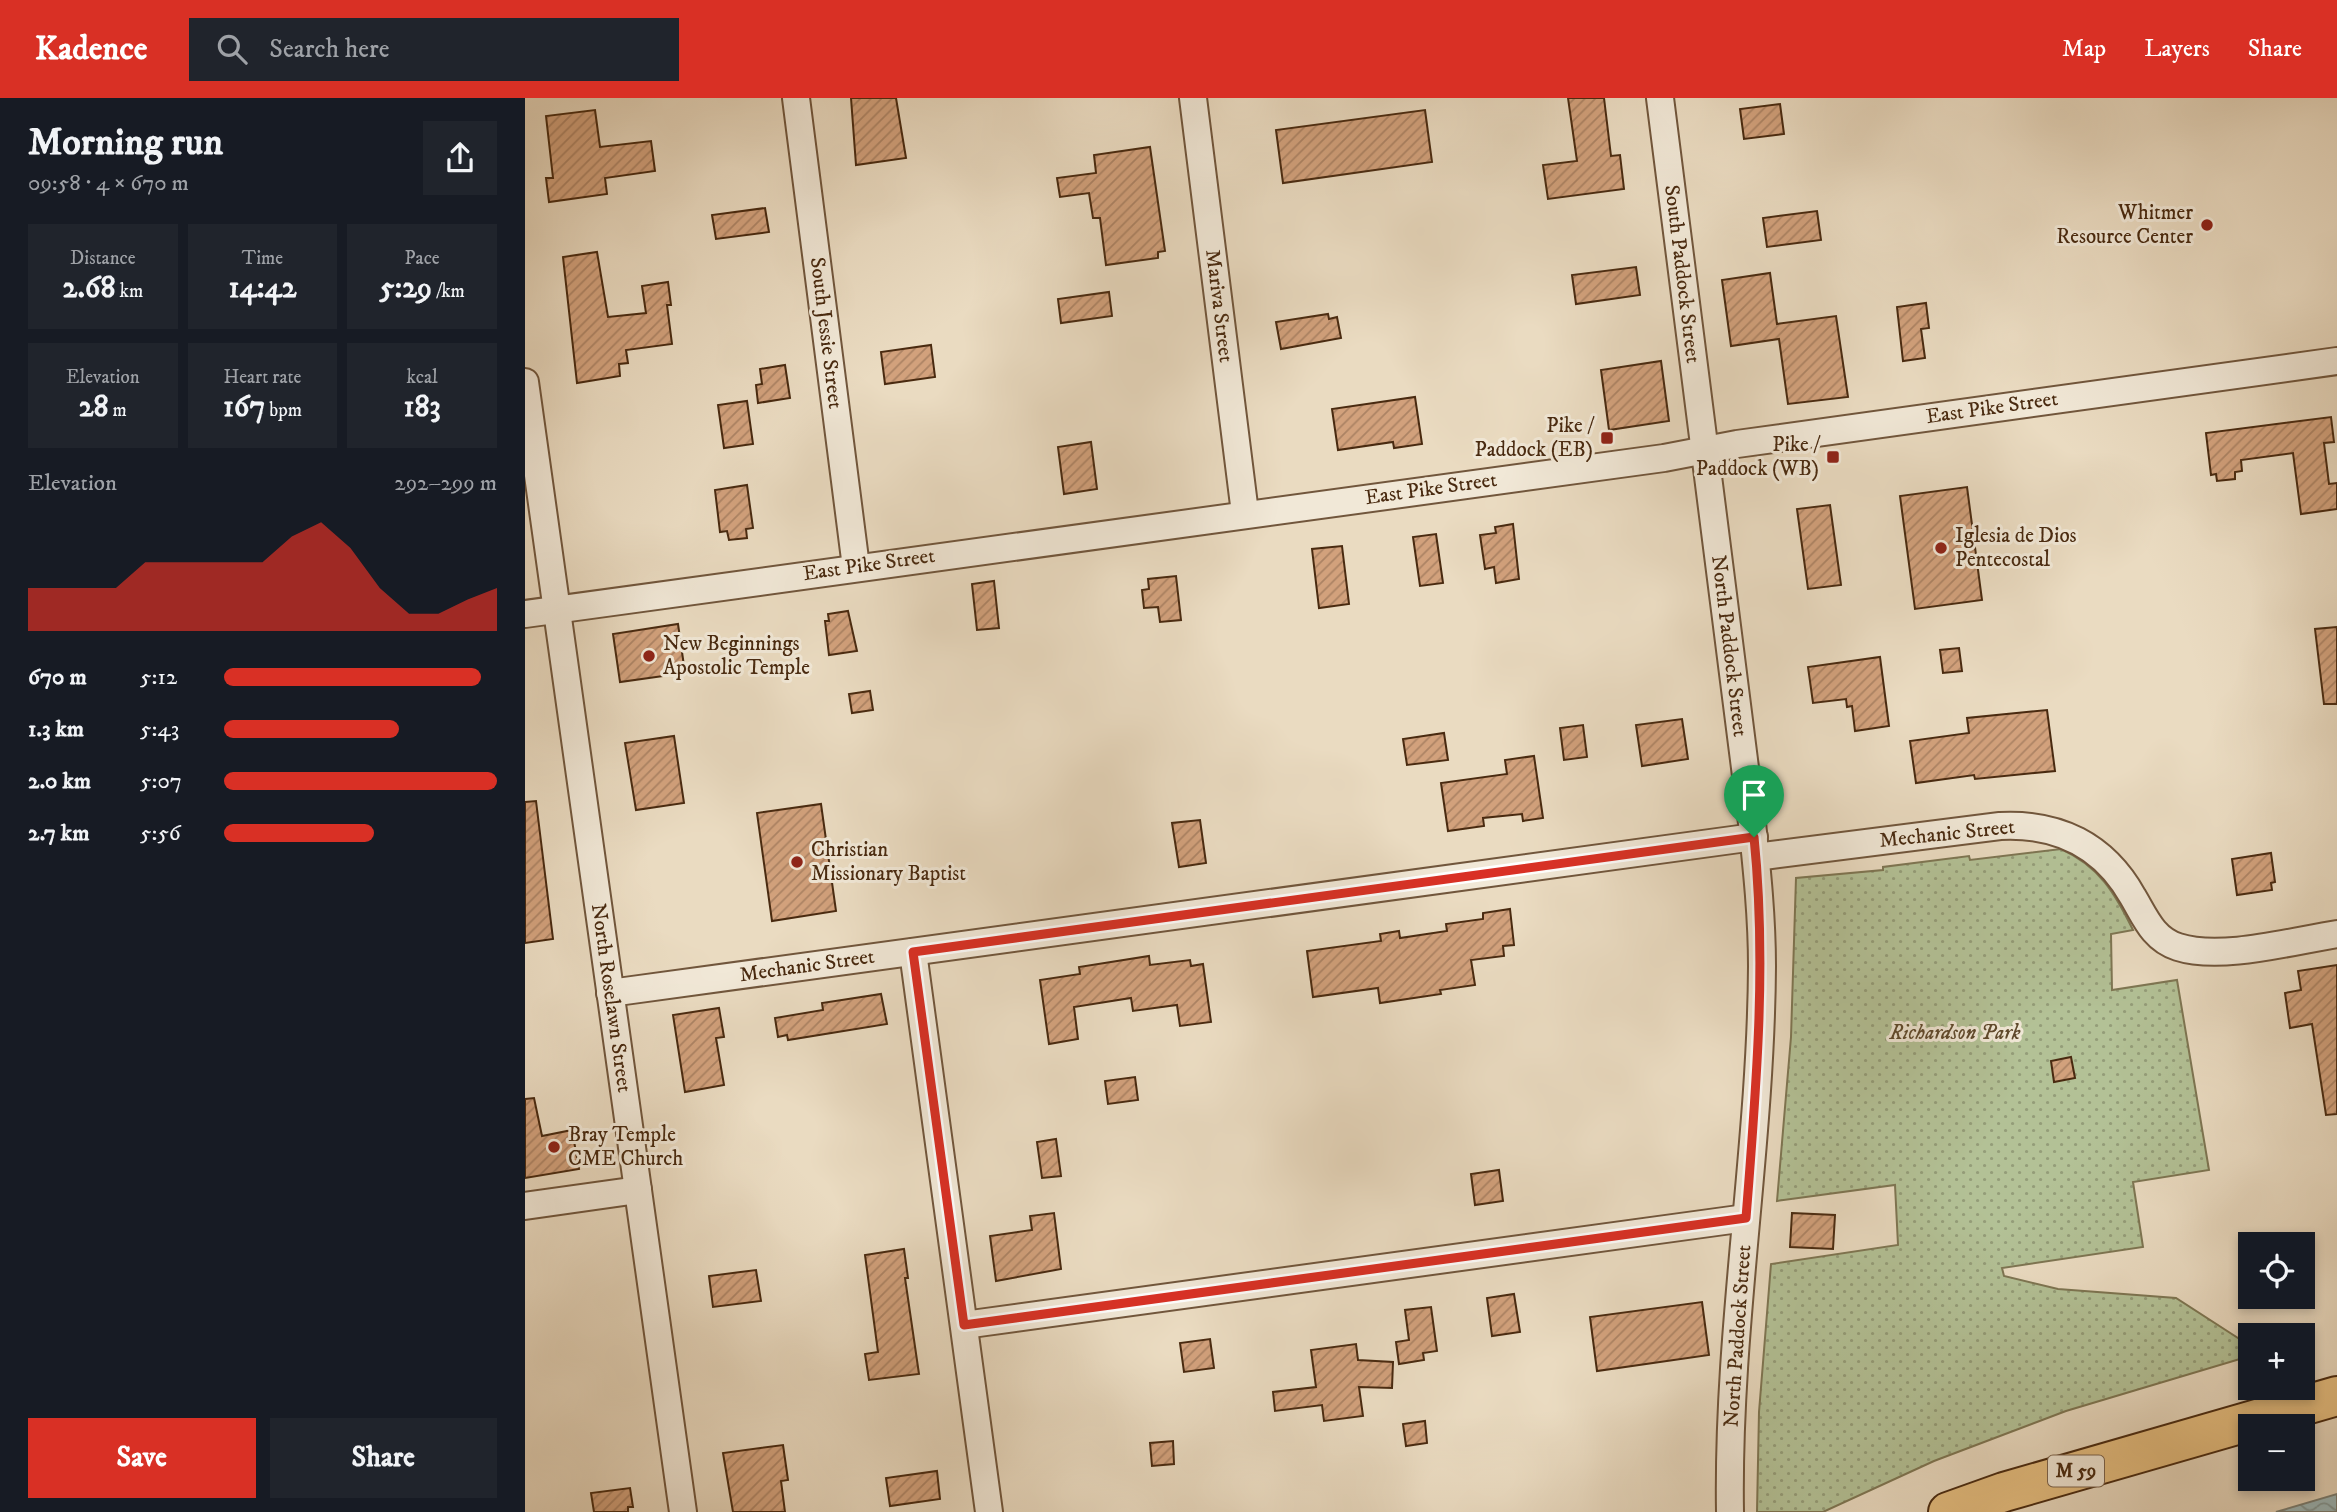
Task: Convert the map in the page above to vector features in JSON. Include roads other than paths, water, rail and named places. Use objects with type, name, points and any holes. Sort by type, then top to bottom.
[{"type":"highway","name":"M 59","points":[[1948,1512],[2018,1488],[2337,1396]]},
{"type":"street","name":"South Jessie Street","points":[[796,98],[856,567]]},
{"type":"street","name":"Mariva Street","points":[[1193,98],[1245,513]]},
{"type":"street","name":"South Paddock Street","points":[[1660,98],[1705,450]]},
{"type":"street","name":"East Pike Street","points":[[525,614],[2337,361]]},
{"type":"street","name":"North Roselawn Street","points":[[525,382],[683,1512]]},
{"type":"street","name":"North Paddock Street","points":[[1705,450],[1755,847],[1761,923],[1761,1019],[1733,1396],[1730,1512]]},
{"type":"street","name":"Mechanic Street","points":[[610,993],[913,952],[1755,847],[2000,826],[2040,827],[2067,835],[2101,856],[2118,873],[2152,929],[2181,948],[2221,951],[2337,934]]},
{"type":"street","points":[[913,952],[989,1512]]},
{"type":"street","points":[[525,1206],[638,1190]]},
{"type":"street","points":[[964,1325],[1746,1218]]},
{"type":"water","points":[[2337,1494],[2337,1512],[2276,1512]]},
{"type":"place","name":"Whitmer Resource Center","points":[[2207,225]]},
{"type":"place","name":"Pike / Paddock (EB)","points":[[1607,438]]},
{"type":"place","name":"Pike / Paddock (WB)","points":[[1833,457]]},
{"type":"place","name":"Iglesia de Dios Pentecostal","points":[[1941,548]]},
{"type":"place","name":"New Beginnings Apostolic Temple","points":[[649,656]]},
{"type":"place","name":"Christian Missionary Baptist","points":[[797,862]]},
{"type":"place","name":"Bray Temple CME Church","points":[[554,1147]]},
{"type":"park label","name":"Richardson Park","points":[[1955,1033]]}]
